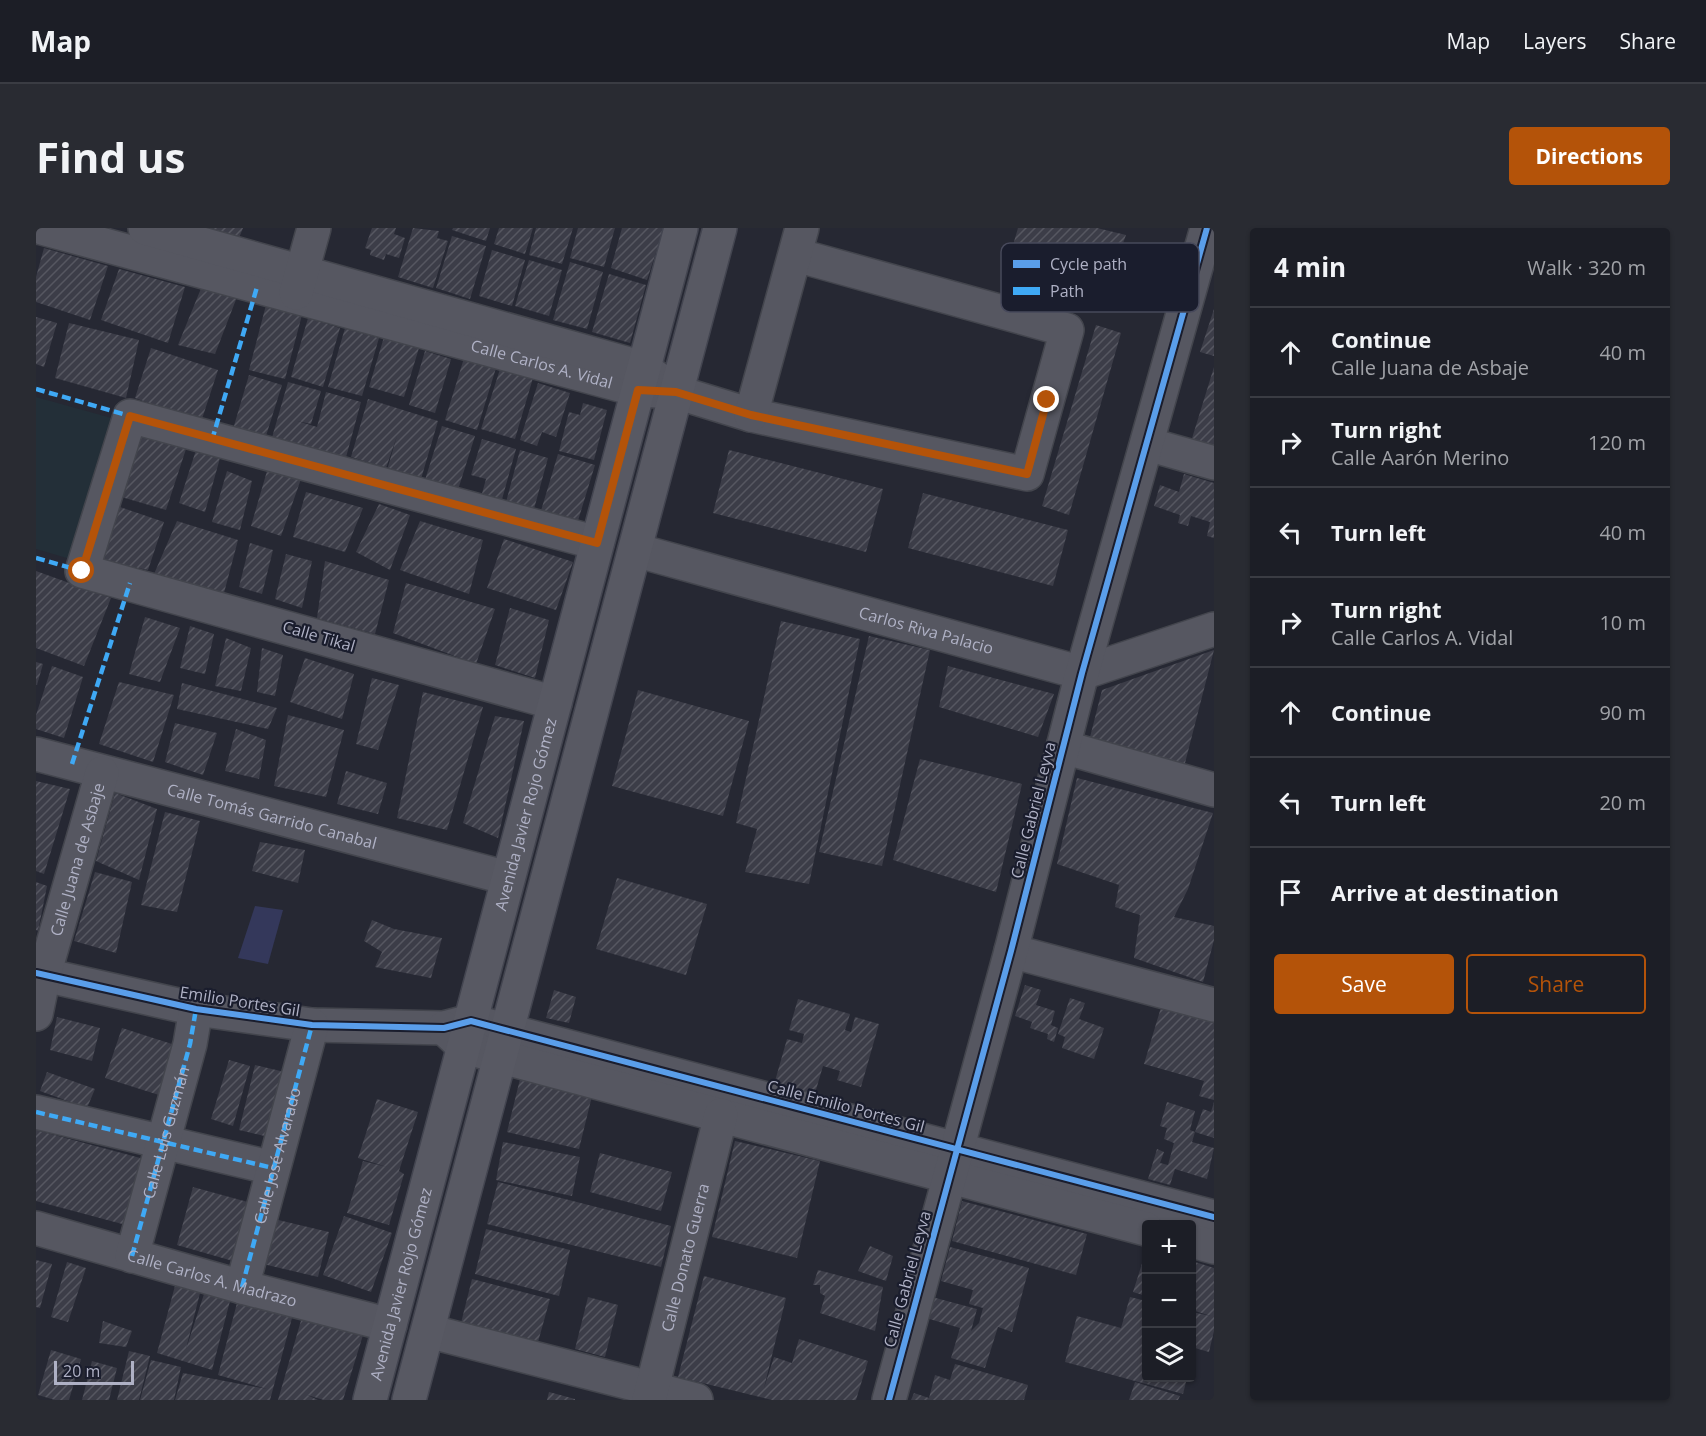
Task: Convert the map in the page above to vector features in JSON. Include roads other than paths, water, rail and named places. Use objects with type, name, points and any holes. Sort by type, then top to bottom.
[{"type":"main road","name":"Avenida Javier Rojo Gómez","points":[[370,1400],[390,1325],[459,1032],[508,878],[681,228]]},
{"type":"main road","points":[[410,1400],[720,228]]},
{"type":"street","name":"Calle Carlos A. Vidal","points":[[42,228],[298,284],[641,379],[751,415],[1027,474],[1067,330],[1013,312]]},
{"type":"street","name":"Calle Carlos A. Vidal","points":[[145,228],[298,284]]},
{"type":"street","points":[[298,284],[314,228]]},
{"type":"street","name":"Calle Gabriel Leyva","points":[[1199,257],[1207,228]]},
{"type":"street","name":"Calle Carlos A. Vidal","points":[[799,241],[1001,308]]},
{"type":"street","points":[[751,415],[799,241]]},
{"type":"street","name":"Calle Gabriel Leyva","points":[[889,1400],[1011,951],[1082,673],[1184,312]]},
{"type":"street","name":"Calle Tikal","points":[[555,703],[82,571],[130,416],[597,543]]},
{"type":"street","points":[[1147,444],[1214,463]]},
{"type":"street","name":"Carlos Riva Palacio","points":[[635,550],[1082,673]]},
{"type":"street","points":[[1082,673],[1214,629]]},
{"type":"street","points":[[1063,747],[1214,790]]},
{"type":"street","name":"Calle Tomás Garrido Canabal","points":[[36,754],[508,878]]},
{"type":"street","name":"Calle Juana de Asbaje","points":[[36,1014],[40,974],[102,773]]},
{"type":"street","points":[[1011,951],[1214,1005]]},
{"type":"street","name":"Emilio Portes Gil","points":[[40,974],[196,1010],[312,1025],[459,1032]]},
{"type":"street","name":"Calle Luis Guzmán","points":[[132,1256],[190,1044],[196,1010]]},
{"type":"street","name":"Calle José Alvarado","points":[[242,1287],[312,1025]]},
{"type":"street","name":"Calle Emilio Portes Gil","points":[[459,1032],[952,1162],[1142,1228]]},
{"type":"street","name":"Calle Emilio Portes Gil","points":[[504,1043],[721,1115],[1214,1217]]},
{"type":"street","points":[[36,1112],[273,1168]]},
{"type":"street","name":"Calle Donato Guerra","points":[[651,1394],[721,1115]]},
{"type":"street","name":"Calle Carlos A. Madrazo","points":[[36,1228],[242,1287],[390,1325]]},
{"type":"street","points":[[1196,1242],[1214,1247]]},
{"type":"street","points":[[428,1331],[651,1394],[696,1400]]},
{"type":"water","points":[[255,906],[283,910],[268,964],[238,958]]}]
